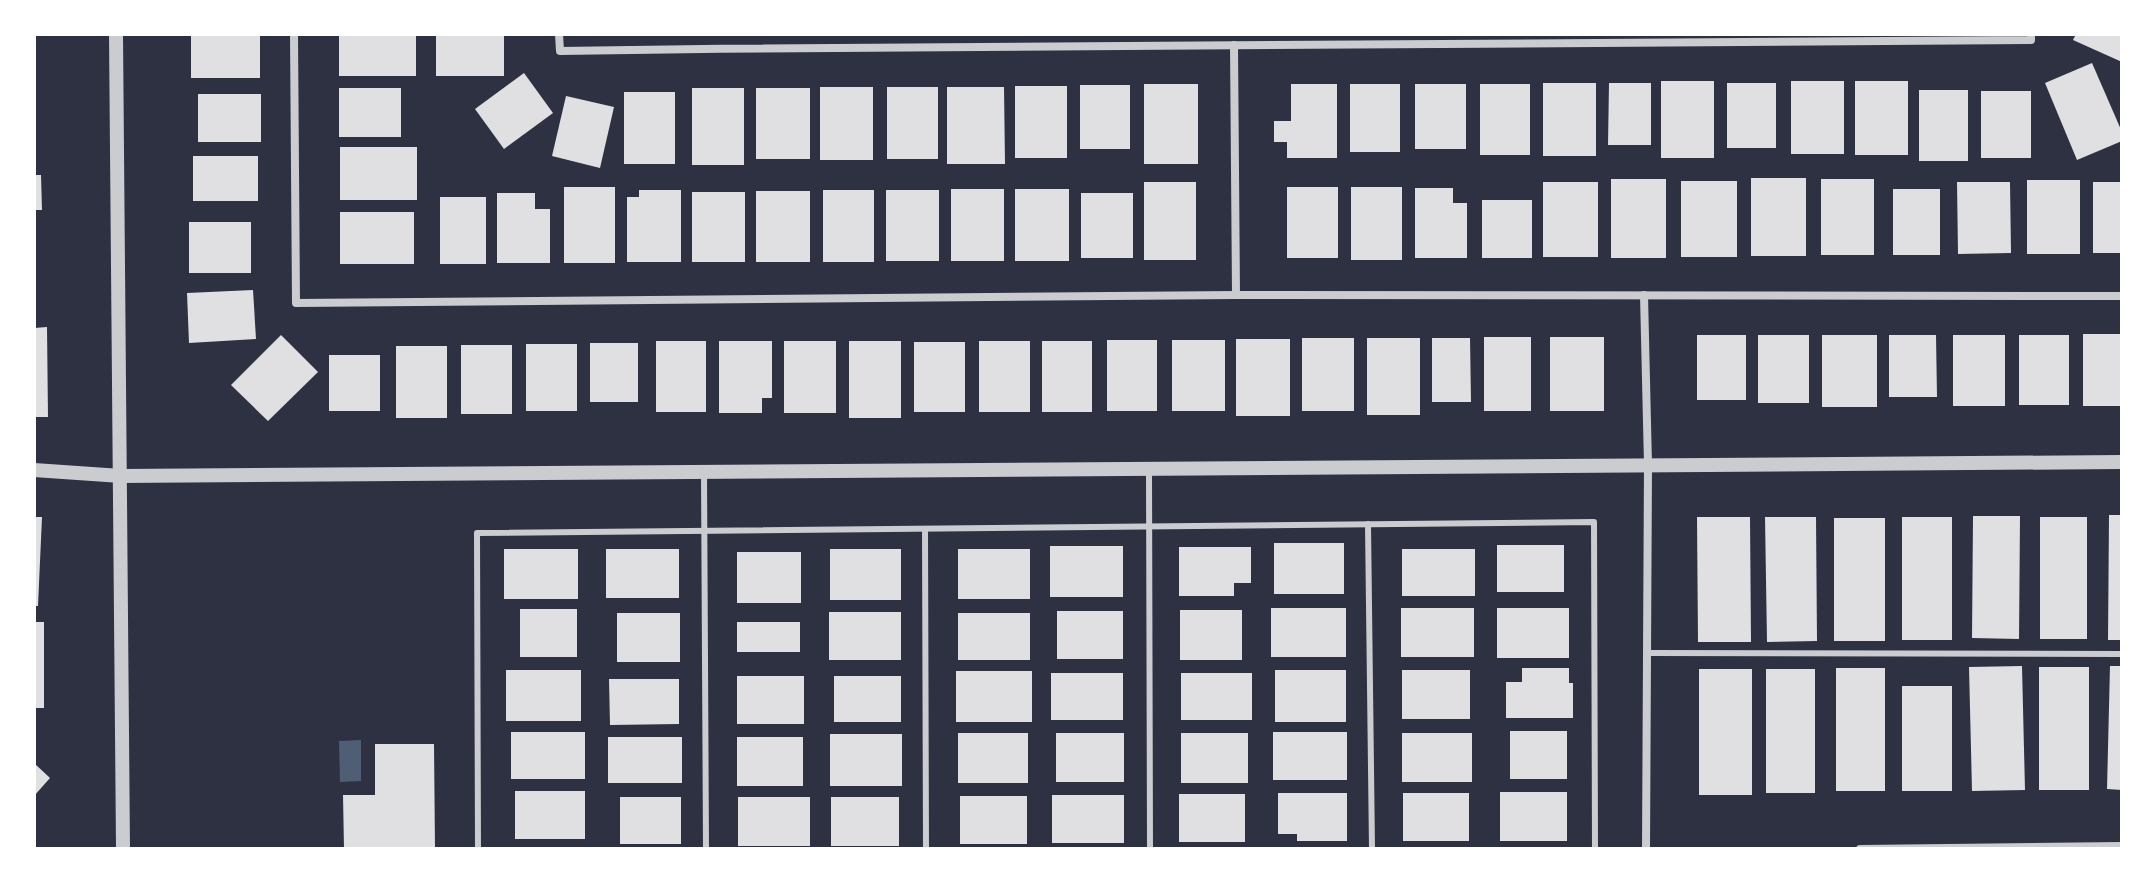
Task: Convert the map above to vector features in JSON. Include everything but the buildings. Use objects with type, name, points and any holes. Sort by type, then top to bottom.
[{"type":"street","points":[[116,34],[123,849]]},
{"type":"street","points":[[294,34],[296,303],[1236,295],[2122,296]]},
{"type":"street","points":[[559,34],[560,51],[814,47],[1522,45],[2031,37]]},
{"type":"street","points":[[814,34],[814,47]]},
{"type":"street","points":[[1522,34],[1522,45]]},
{"type":"street","points":[[1234,45],[1236,295]]},
{"type":"street","points":[[1644,295],[1648,465],[1646,849]]},
{"type":"street","points":[[34,470],[121,476],[2122,462]]},
{"type":"street","points":[[1860,849],[2122,846]]},
{"type":"lane","points":[[1149,469],[1150,849]]},
{"type":"lane","points":[[704,472],[706,849]]},
{"type":"lane","points":[[478,849],[477,533],[1594,522],[1595,849]]},
{"type":"lane","points":[[1368,524],[1372,849]]},
{"type":"lane","points":[[925,529],[926,849]]},
{"type":"lane","points":[[1648,653],[2122,654]]},
{"type":"water","points":[[361,740],[361,781],[340,782],[339,741]]}]
